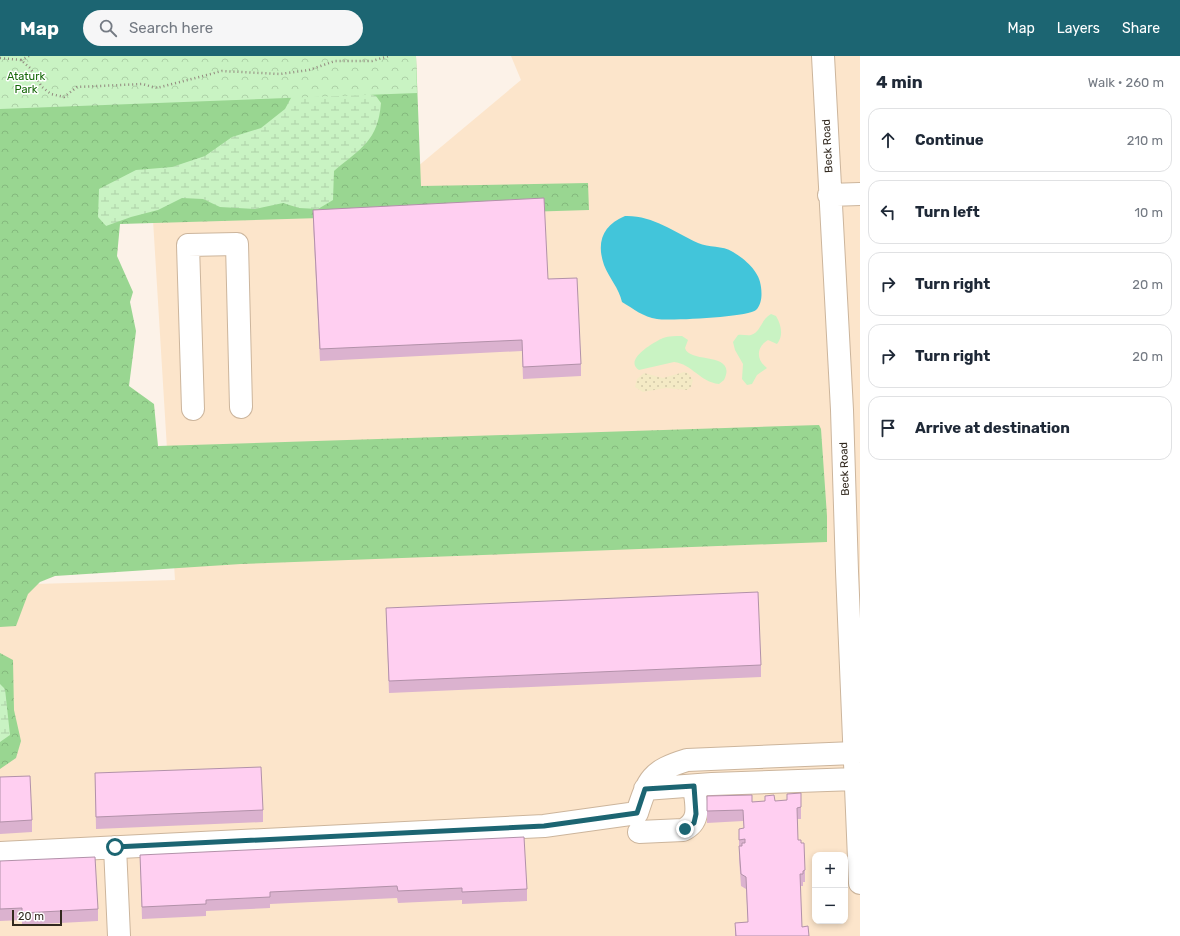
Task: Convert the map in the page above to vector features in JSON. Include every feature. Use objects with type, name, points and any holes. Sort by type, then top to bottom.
[{"type":"street","name":"Beck Road","points":[[823,56],[829,195],[851,410],[854,753],[860,883]]},
{"type":"street","points":[[829,195],[860,194]]},
{"type":"street","points":[[193,409],[188,244],[237,244],[241,407]]},
{"type":"street","points":[[0,853],[544,826],[637,813],[645,789],[658,772],[669,765],[687,760],[854,753]]},
{"type":"street","points":[[645,789],[856,779]]},
{"type":"street","points":[[639,832],[683,830],[689,828],[694,823],[696,814],[694,786]]},
{"type":"street","points":[[115,847],[119,936]]},
{"type":"path","points":[[0,58],[21,60],[29,56]]},
{"type":"path","points":[[21,60],[30,68],[42,88],[51,94],[64,97],[77,87],[142,84],[157,88],[222,71],[280,74],[309,70],[335,61],[372,61],[389,56]]},
{"type":"shaded area","points":[[511,56],[860,56],[860,936],[0,936],[0,585],[175,580],[153,220],[362,213],[521,80]]},
{"type":"green space","points":[[0,56],[416,56],[421,186],[588,183],[589,210],[120,224],[117,256],[133,292],[130,302],[136,331],[129,386],[154,404],[158,446],[819,425],[821,429],[827,516],[827,542],[241,564],[55,576],[40,582],[28,594],[16,626],[0,627]]},
{"type":"green space","name":"Ataturk Park","points":[[0,56],[416,56],[417,93],[0,109]]},
{"type":"green space","points":[[298,85],[363,92],[376,96],[381,103],[379,116],[372,135],[360,149],[334,171],[333,200],[318,209],[299,208],[283,203],[255,209],[220,207],[203,199],[182,198],[158,210],[131,217],[106,226],[98,217],[99,189],[136,170],[172,167],[205,156],[232,137],[261,128],[285,109]]},
{"type":"green space","points":[[771,314],[776,316],[779,323],[781,334],[779,341],[777,344],[768,340],[761,346],[759,357],[763,365],[767,368],[757,375],[752,384],[747,385],[742,379],[743,364],[735,350],[733,342],[738,335],[751,335],[757,331],[765,319]]},
{"type":"green space","points":[[682,336],[688,340],[685,348],[688,353],[719,361],[724,365],[727,371],[724,380],[719,384],[712,383],[686,366],[674,362],[639,370],[635,366],[637,357],[653,343],[665,337]]},
{"type":"green space","points":[[0,653],[13,660],[14,710],[21,741],[16,758],[0,769]]},
{"type":"green space","points":[[0,684],[5,689],[10,735],[0,742]]},
{"type":"sand","points":[[684,372],[688,373],[693,380],[691,387],[687,390],[666,388],[643,392],[635,387],[637,379],[644,373],[663,378]]},
{"type":"water","points":[[625,216],[635,216],[654,221],[698,243],[707,246],[724,248],[738,255],[751,266],[760,281],[761,296],[758,308],[739,315],[692,319],[657,319],[647,316],[622,302],[619,292],[604,265],[601,242],[603,235],[611,224]]},
{"type":"building","points":[[544,198],[548,279],[577,278],[581,364],[523,367],[522,340],[320,349],[313,210]]},
{"type":"building","points":[[758,592],[761,665],[389,681],[386,608]]},
{"type":"building","points":[[261,767],[263,810],[96,817],[95,773]]},
{"type":"building","points":[[30,776],[32,820],[0,822],[0,777]]},
{"type":"building","points":[[801,793],[801,807],[797,808],[798,840],[801,840],[801,843],[804,843],[805,870],[803,871],[803,874],[800,874],[802,927],[808,926],[809,936],[736,936],[735,923],[748,922],[746,877],[741,874],[739,846],[742,846],[742,843],[745,843],[745,839],[739,840],[739,829],[744,828],[743,810],[707,811],[707,796],[752,795],[752,802],[765,801],[765,796],[774,795],[775,801],[787,800],[787,794]]},
{"type":"building","points":[[524,837],[527,889],[462,892],[462,888],[398,891],[397,886],[270,892],[270,897],[206,900],[206,904],[142,907],[140,855]]},
{"type":"building","points":[[95,857],[98,909],[22,913],[22,908],[0,909],[0,861]]},
{"type":"route","points":[[115,847],[544,826],[637,813],[645,789],[694,786],[696,814],[694,823],[689,828],[685,829]]}]
